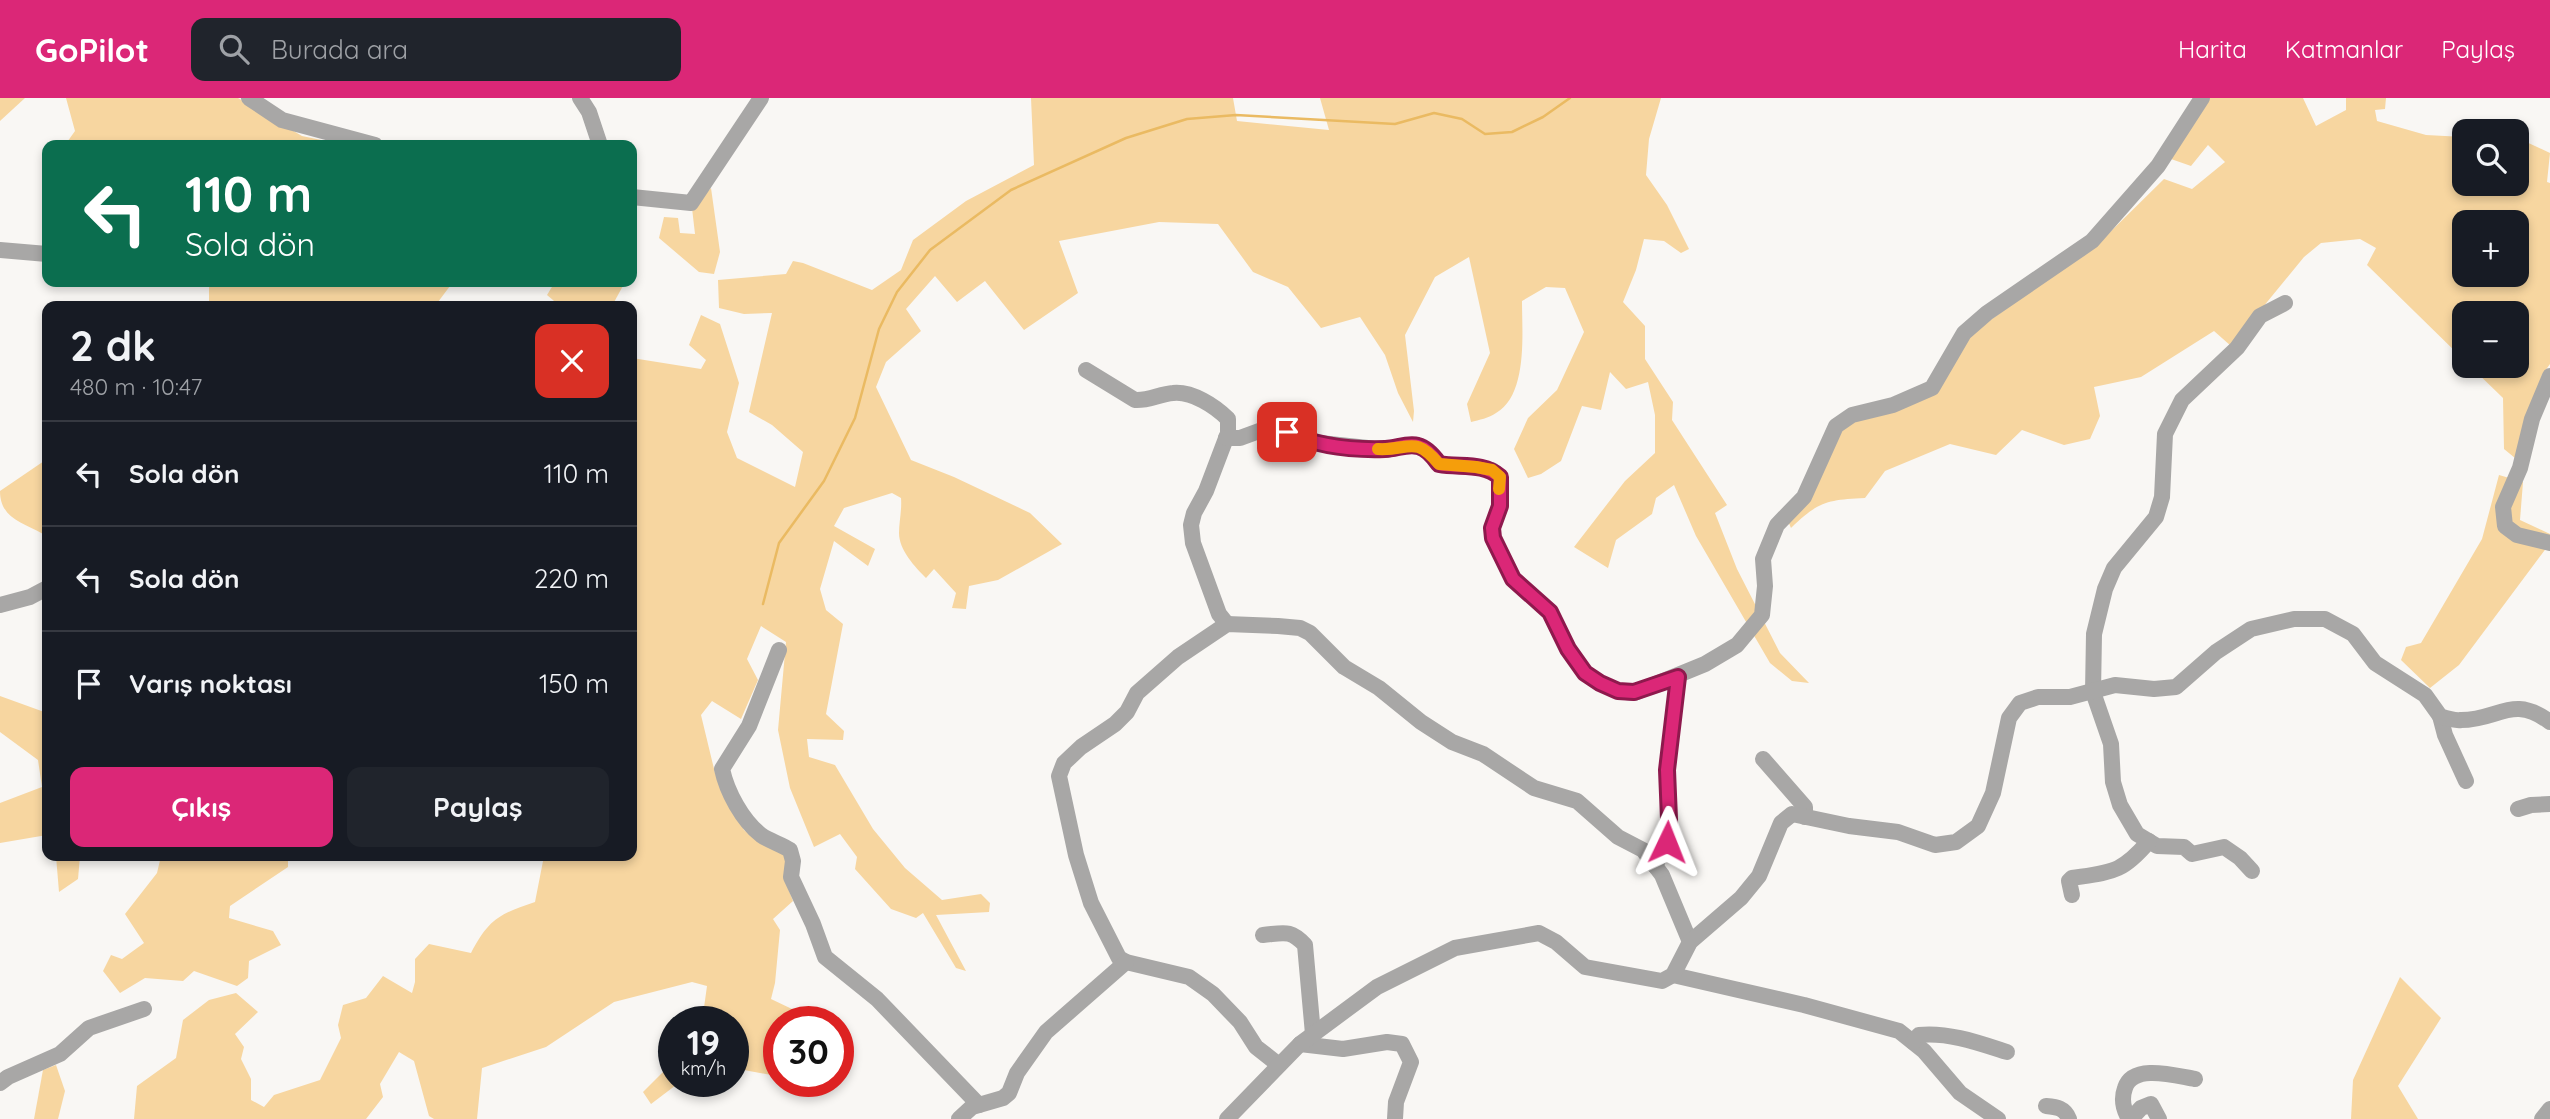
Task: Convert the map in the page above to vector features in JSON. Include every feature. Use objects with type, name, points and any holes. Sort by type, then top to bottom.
[{"type":"street","points":[[249,98],[282,120],[356,140]]},
{"type":"street","points":[[580,98],[589,112],[598,140]]},
{"type":"street","points":[[637,197],[691,203],[761,98]]},
{"type":"street","points":[[1226,438],[1240,438],[1278,424],[1300,438],[1320,443],[1387,450],[1401,446],[1419,446],[1429,452],[1439,464],[1492,470],[1500,477],[1500,506],[1492,528],[1493,538],[1513,579],[1550,612],[1568,649],[1585,673],[1618,691],[1634,692],[1678,677],[1737,645],[1762,615],[1765,586],[1763,559],[1777,525],[1804,497],[1836,426],[1852,415],[1893,405],[1932,388],[1964,333],[1987,313],[2092,241],[2158,166],[2202,98]]},
{"type":"street","points":[[637,189],[664,200]]},
{"type":"street","points":[[0,250],[42,254]]},
{"type":"street","points":[[2252,871],[2224,847],[2192,854],[2184,847],[2157,846],[2137,834],[2120,805],[2113,782],[2111,744],[2093,692],[2094,634],[2105,589],[2114,568],[2156,517],[2162,497],[2165,434],[2182,400],[2237,348],[2260,316],[2285,303]]},
{"type":"street","points":[[1086,370],[1135,400],[1176,392],[1199,398],[1228,419],[1226,438],[1206,491],[1194,513],[1192,525],[1197,555],[1219,614],[1227,624]]},
{"type":"street","points":[[2550,376],[2532,419],[2520,468],[2503,507],[2505,526],[2517,536],[2550,543]]},
{"type":"street","points":[[0,605],[30,597],[42,591]]},
{"type":"street","points":[[1227,1119],[1307,1039],[1377,987],[1455,948],[1539,933],[1556,942],[1585,967],[1662,981],[1673,975],[1690,942],[1741,898],[1759,876],[1781,823],[1793,814],[1849,826],[1898,832],[1935,845],[1956,842],[1978,826],[1993,793],[2009,718],[2020,703],[2038,697],[2070,697],[2115,685],[2154,689],[2176,687],[2216,652],[2251,629],[2294,619],[2325,619],[2353,634],[2375,663],[2425,695],[2440,716],[2445,735],[2466,781]]},
{"type":"street","points":[[1279,1065],[1256,1047],[1240,1022],[1213,994],[1189,977],[1119,958],[1091,903],[1076,855],[1059,776],[1064,764],[1082,747],[1115,724],[1127,712],[1137,693],[1178,657],[1227,624],[1300,628],[1310,633],[1344,667],[1379,688],[1421,722],[1452,742],[1483,754],[1534,788],[1577,801],[1618,837],[1643,850],[1662,876],[1690,942]]},
{"type":"street","points":[[779,650],[749,726],[722,769],[725,783],[744,817],[762,836],[790,850],[793,862],[791,877],[825,957],[877,999],[979,1105]]},
{"type":"street","points":[[1655,866],[1667,842],[1667,770],[1678,677]]},
{"type":"street","points":[[2440,716],[2462,720],[2520,707],[2539,714],[2550,722]]},
{"type":"street","points":[[1763,759],[1805,807],[1805,817]]},
{"type":"street","points":[[2518,809],[2550,804]]},
{"type":"street","points":[[2072,895],[2069,881],[2073,878],[2121,869],[2134,859],[2149,841]]},
{"type":"street","points":[[1263,935],[1286,932],[1295,935],[1305,945],[1307,1039]]},
{"type":"street","points":[[959,1119],[972,1107],[1003,1098],[1009,1093],[1017,1073],[1046,1032],[1126,962]]},
{"type":"street","points":[[1673,975],[1804,1005],[1899,1031],[1924,1051],[1960,1093],[1998,1119]]},
{"type":"street","points":[[0,1083],[60,1054],[89,1028],[144,1009]]},
{"type":"street","points":[[1913,1042],[1919,1035],[1932,1034],[1964,1039],[2007,1052]]},
{"type":"street","points":[[1307,1039],[1343,1049],[1387,1042],[1402,1044],[1410,1062],[1396,1102],[1395,1119]]},
{"type":"street","points":[[2159,1119],[2151,1104],[2141,1108],[2130,1119],[2122,1096],[2126,1082],[2133,1076],[2158,1074],[2195,1079]]},
{"type":"street","points":[[2046,1106],[2061,1108],[2069,1119]]},
{"type":"street","points":[[2542,1119],[2550,1109]]},
{"type":"shaded area","points":[[0,98],[25,98],[0,121]]},
{"type":"shaded area","points":[[66,98],[238,98],[302,136],[321,140],[69,140],[75,131]]},
{"type":"shaded area","points":[[1031,98],[1233,98],[1237,121],[1329,130],[1320,98],[1661,98],[1649,139],[1646,175],[1667,205],[1689,249],[1681,253],[1664,241],[1644,239],[1636,270],[1623,302],[1645,326],[1645,359],[1673,402],[1672,420],[1727,505],[1715,513],[1737,569],[1780,653],[1809,683],[1792,681],[1770,663],[1696,536],[1674,485],[1656,498],[1652,514],[1616,540],[1608,568],[1574,547],[1625,481],[1655,453],[1655,415],[1648,382],[1626,389],[1610,372],[1601,410],[1582,406],[1561,461],[1541,474],[1528,478],[1514,449],[1528,418],[1557,390],[1584,332],[1565,288],[1546,287],[1522,301],[1521,362],[1514,392],[1496,413],[1471,422],[1467,404],[1490,353],[1469,257],[1435,277],[1405,335],[1413,422],[1398,393],[1385,355],[1360,317],[1321,328],[1288,287],[1253,272],[1218,224],[1159,222],[1059,241],[1078,293],[1024,330],[985,281],[957,302],[935,276],[906,309],[921,331],[886,362],[876,387],[911,460],[1030,513],[1062,544],[998,580],[969,586],[966,609],[952,608],[956,593],[934,569],[926,578],[905,552],[899,533],[901,498],[892,493],[844,508],[834,526],[875,549],[868,566],[834,541],[820,589],[826,610],[843,624],[826,714],[844,731],[843,740],[807,739],[809,757],[835,765],[873,829],[905,868],[942,900],[981,894],[990,903],[989,912],[936,915],[966,971],[956,968],[923,913],[916,918],[891,909],[855,869],[857,857],[840,834],[814,847],[790,788],[778,730],[786,642],[761,626],[747,659],[758,680],[741,719],[712,701],[701,715],[715,773],[744,830],[760,842],[781,850],[786,858],[786,883],[793,901],[773,919],[780,930],[771,999],[786,1006],[763,1006],[763,1074],[749,1071],[749,1006],[704,1006],[707,986],[692,982],[614,1002],[546,1047],[482,1068],[477,1119],[434,1119],[429,1116],[414,1061],[399,1052],[380,1084],[383,1097],[366,1119],[134,1119],[137,1086],[176,1058],[183,1020],[209,1000],[236,993],[258,1012],[235,1034],[244,1047],[241,1059],[251,1079],[251,1100],[264,1107],[274,1095],[320,1080],[341,1038],[338,1025],[343,1005],[366,998],[383,976],[412,993],[415,959],[429,944],[471,953],[496,919],[535,902],[543,861],[637,861],[637,359],[701,369],[706,360],[689,345],[701,315],[720,324],[739,383],[727,432],[737,458],[795,487],[803,452],[772,425],[749,412],[772,313],[744,314],[719,308],[718,280],[786,274],[793,261],[872,290],[901,270],[913,240],[966,201],[1034,165]]},
{"type":"shaded area","points":[[2209,98],[2303,98],[2316,126],[2346,110],[2346,98],[2386,98],[2385,109],[2375,110],[2377,121],[2426,135],[2452,136],[2452,196],[2529,196],[2529,143],[2550,153],[2547,182],[2550,183],[2550,364],[2542,375],[2515,458],[2504,449],[2503,398],[2482,378],[2529,378],[2529,301],[2452,301],[2452,348],[2367,265],[2376,248],[2360,239],[2321,243],[2304,257],[2231,346],[2214,331],[2141,377],[2094,387],[2100,416],[2090,439],[2064,445],[2022,430],[1996,455],[1950,444],[1885,471],[1865,498],[1824,504],[1809,512],[1791,528],[1788,521],[1837,434],[1858,418],[1904,406],[1975,331],[2100,242],[2164,179],[2192,189],[2225,162],[2208,145],[2191,166],[2171,159]]},
{"type":"shaded area","points":[[711,188],[720,252],[714,274],[699,272],[659,238],[664,217],[678,218],[680,233],[695,234],[692,208]]},
{"type":"shaded area","points":[[209,287],[449,287],[439,301],[209,301]]},
{"type":"shaded area","points":[[552,287],[622,287],[615,301],[554,301],[547,295]]},
{"type":"shaded area","points":[[42,462],[42,533],[8,513],[1,500],[0,491]]},
{"type":"shaded area","points":[[2499,475],[2523,482],[2520,520],[2550,534],[2550,543],[2459,665],[2430,688],[2401,660],[2406,647],[2421,643],[2482,539]]},
{"type":"shaded area","points":[[0,696],[42,711],[42,787],[38,760],[0,732]]},
{"type":"shaded area","points":[[42,787],[42,836],[0,843],[0,803]]},
{"type":"shaded area","points":[[56,861],[80,861],[78,879],[59,892]]},
{"type":"shaded area","points":[[160,861],[288,861],[288,867],[230,906],[229,918],[273,931],[281,945],[249,961],[248,978],[237,986],[194,971],[183,981],[145,978],[120,993],[103,971],[111,955],[122,959],[144,943],[125,914],[157,873]]},
{"type":"shaded area","points":[[2400,977],[2441,1018],[2398,1086],[2418,1119],[2351,1119],[2353,1080]]},
{"type":"shaded area","points":[[56,1065],[65,1091],[58,1119],[34,1119],[43,1070]]},
{"type":"shaded area","points":[[658,1077],[658,1097],[660,1097],[651,1104],[643,1092]]},
{"type":"waterway","points":[[763,604],[779,543],[824,481],[855,418],[879,329],[897,292],[930,250],[1011,190],[1126,138],[1187,119],[1236,115],[1395,124],[1434,113],[1462,119],[1485,134],[1512,132],[1543,117],[1570,98]]},
{"type":"slow traffic","points":[[1378,449],[1419,446],[1429,452],[1439,464],[1492,470],[1500,477],[1499,489]]},
{"type":"route","points":[[1287,432],[1320,443],[1343,446],[1387,450],[1401,446],[1419,446],[1429,452],[1439,464],[1492,470],[1500,477],[1500,506],[1492,528],[1493,538],[1513,579],[1550,612],[1568,649],[1585,673],[1618,691],[1634,692],[1678,677],[1672,709],[1667,770],[1667,842]]}]
